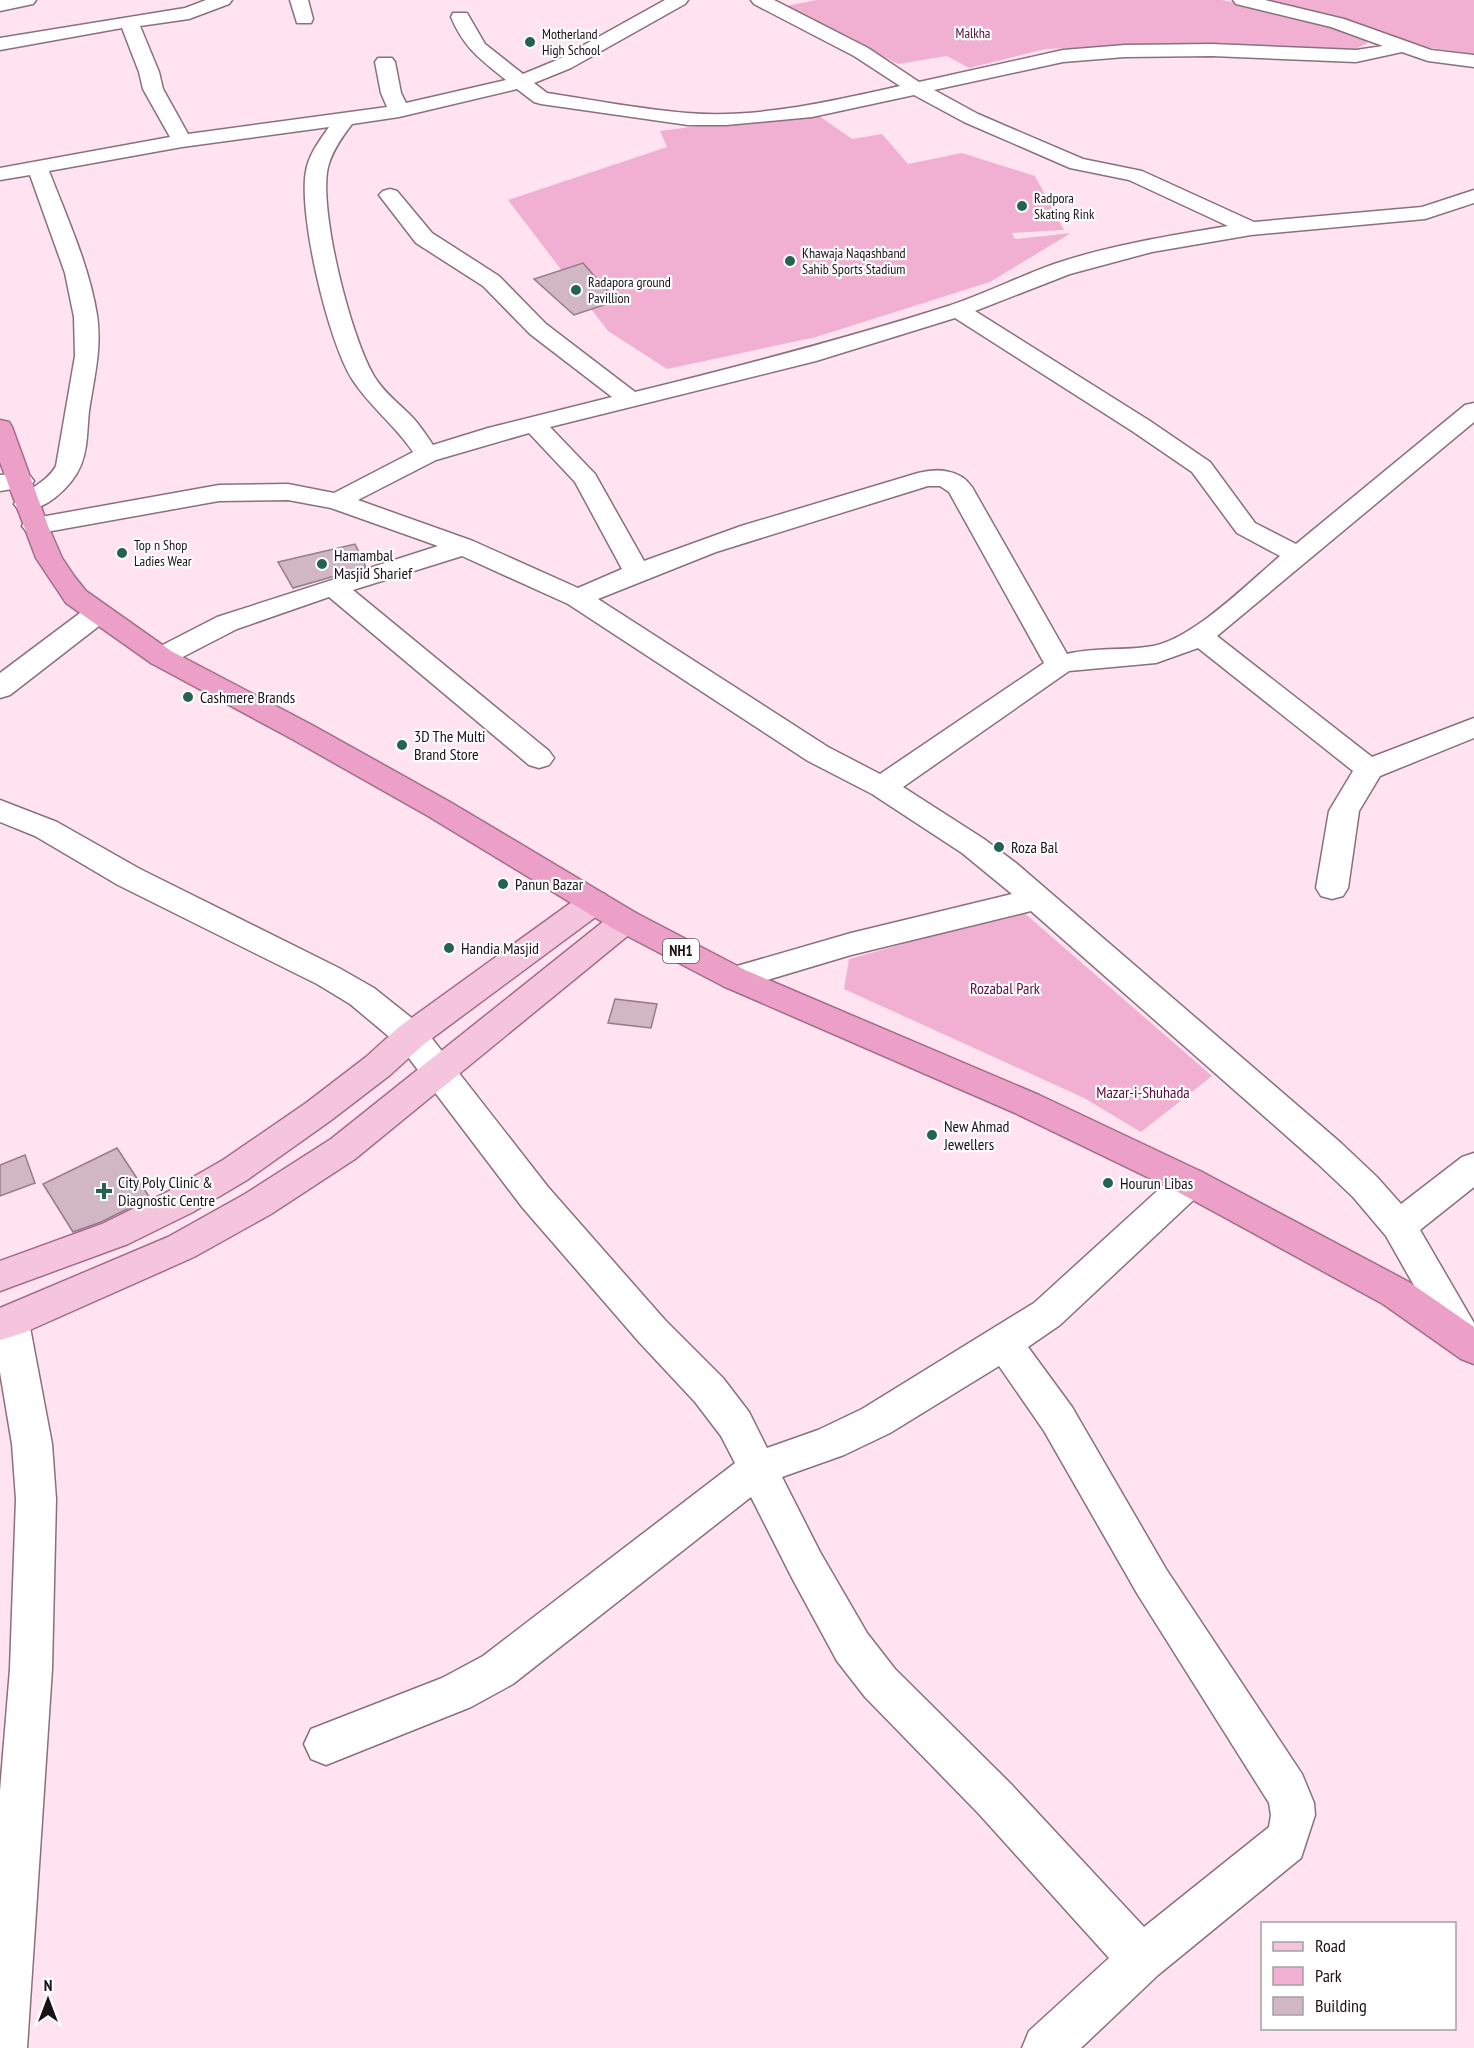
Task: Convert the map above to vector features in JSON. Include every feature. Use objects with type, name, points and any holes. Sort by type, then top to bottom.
[{"type":"highway","name":"NH1","points":[[0,427],[21,499],[49,558],[63,580],[76,597],[160,657],[302,732],[439,809],[625,921],[734,978],[1027,1104],[1190,1182],[1386,1287],[1468,1343]]},
{"type":"main road","points":[[0,1276],[115,1234],[180,1202],[226,1175],[318,1112],[378,1066],[411,1036],[594,902]]},
{"type":"main road","points":[[5,1323],[181,1247],[258,1204],[343,1149],[625,921]]},
{"type":"street","points":[[0,5],[27,0]]},
{"type":"street","points":[[133,0],[153,89],[182,141]]},
{"type":"street","points":[[0,44],[189,13],[223,0]]},
{"type":"street","points":[[299,0],[304,19]]},
{"type":"street","points":[[0,174],[182,141],[399,111],[520,82],[564,64],[679,0]]},
{"type":"street","points":[[760,0],[861,52],[916,88],[971,118],[1077,164],[1135,175],[1251,229]]},
{"type":"street","points":[[1242,0],[1337,23],[1428,55],[1474,61]]},
{"type":"street","points":[[460,17],[469,37],[520,82],[547,100],[665,117],[712,120],[812,111],[1063,56],[1125,51],[1212,50],[1356,56],[1403,46]]},
{"type":"street","points":[[385,62],[391,93],[399,111]]},
{"type":"street","points":[[345,118],[324,151],[316,173],[322,240],[338,309],[352,359],[362,377],[380,401],[407,426],[427,455]]},
{"type":"street","points":[[21,499],[53,489],[69,470],[88,339],[77,280],[37,168]]},
{"type":"street","points":[[390,195],[424,238],[491,281],[538,329],[630,399]]},
{"type":"street","points":[[337,501],[427,455],[630,399],[808,356],[958,310],[1062,268],[1152,245],[1251,229],[1387,218],[1463,207],[1474,196]]},
{"type":"street","points":[[958,310],[1141,426],[1201,467],[1246,528],[1299,556]]},
{"type":"street","points":[[882,787],[1059,665],[1085,658],[1156,654],[1200,636],[1474,410]]},
{"type":"street","points":[[534,424],[586,479],[636,571]]},
{"type":"street","points":[[578,598],[636,571],[797,515],[927,478],[945,478],[959,487],[1059,665]]},
{"type":"street","points":[[21,499],[288,492],[337,501],[464,547],[578,598],[818,754],[882,787],[973,846],[1329,1153],[1365,1187],[1399,1226],[1468,1343]]},
{"type":"street","points":[[160,657],[227,623],[333,587],[464,547]]},
{"type":"street","points":[[333,587],[539,758]]},
{"type":"street","points":[[0,689],[98,614]]},
{"type":"street","points":[[1200,636],[1369,769]]},
{"type":"street","points":[[1332,888],[1344,811],[1369,769],[1474,727]]},
{"type":"street","points":[[0,810],[46,829],[129,877],[328,976],[362,996],[411,1036],[535,1197],[652,1331],[709,1390],[735,1424],[806,1565],[852,1647],[880,1683],[995,1799],[1142,1959]]},
{"type":"street","points":[[734,978],[851,944],[1036,899]]},
{"type":"street","points":[[1399,1226],[1474,1167]]},
{"type":"street","points":[[326,1744],[456,1693],[498,1670],[758,1468],[830,1443],[876,1421],[1004,1343],[1047,1314],[1190,1182]]},
{"type":"street","points":[[3,2048],[31,1669],[36,1499],[32,1444],[5,1323]]},
{"type":"street","points":[[1004,1343],[1064,1428],[1152,1582],[1286,1789],[1294,1806],[1293,1824],[1285,1842],[1142,1959],[1046,2048]]},
{"type":"green space","name":"Malkha","points":[[817,0],[1222,0],[1257,7],[1362,37],[1368,43],[1355,49],[1191,44],[1045,49],[969,68],[947,56],[898,64],[786,6]]},
{"type":"green space","points":[[1256,0],[1474,0],[1474,54],[1425,47],[1315,12]]},
{"type":"green space","name":"Khawaja Naqashband Sahib Sports Stadium","points":[[812,111],[852,139],[882,134],[908,164],[962,153],[1035,176],[1064,230],[1012,233],[1015,239],[1071,233],[990,282],[816,337],[667,369],[608,331],[508,200],[667,147],[660,131]]},
{"type":"green space","name":"Rozabal Park","points":[[1022,911],[1212,1076],[1141,1132],[1084,1098],[844,989],[849,959]]},
{"type":"building","name":"Radapora ground Pavillion","points":[[583,263],[616,301],[574,315],[534,279]]},
{"type":"building","name":"Hamambal Masjid Sharief","points":[[355,544],[366,567],[293,588],[278,562]]},
{"type":"building","points":[[615,999],[657,1004],[651,1028],[608,1023]]},
{"type":"building","points":[[117,1148],[150,1198],[101,1222],[73,1232],[43,1184]]},
{"type":"building","points":[[25,1155],[35,1183],[0,1196],[0,1165]]},
{"type":"place","name":"Motherland High School","points":[[530,42]]},
{"type":"place","name":"Radpora Skating Rink","points":[[1022,206]]},
{"type":"place","name":"Khawaja Naqashband Sahib Sports Stadium","points":[[790,261]]},
{"type":"place","name":"Radapora ground Pavillion","points":[[576,290]]},
{"type":"place","name":"Top n Shop Ladies Wear","points":[[122,553]]},
{"type":"place","name":"Hamambal Masjid Sharief","points":[[322,564]]},
{"type":"place","name":"Cashmere Brands","points":[[188,697]]},
{"type":"place","name":"3D The Multi Brand Store","points":[[402,745]]},
{"type":"place","name":"Roza Bal","points":[[999,847]]},
{"type":"place","name":"Panun Bazar","points":[[503,884]]},
{"type":"place","name":"Handia Masjid","points":[[449,948]]},
{"type":"place","name":"New Ahmad Jewellers","points":[[932,1135]]},
{"type":"place","name":"Hourun Libas","points":[[1108,1183]]},
{"type":"place","name":"City Poly Clinic & Diagnostic Centre","points":[[104,1191]]},
{"type":"park label","name":"Mazar-i-Shuhada","points":[[1143,1092]]}]
